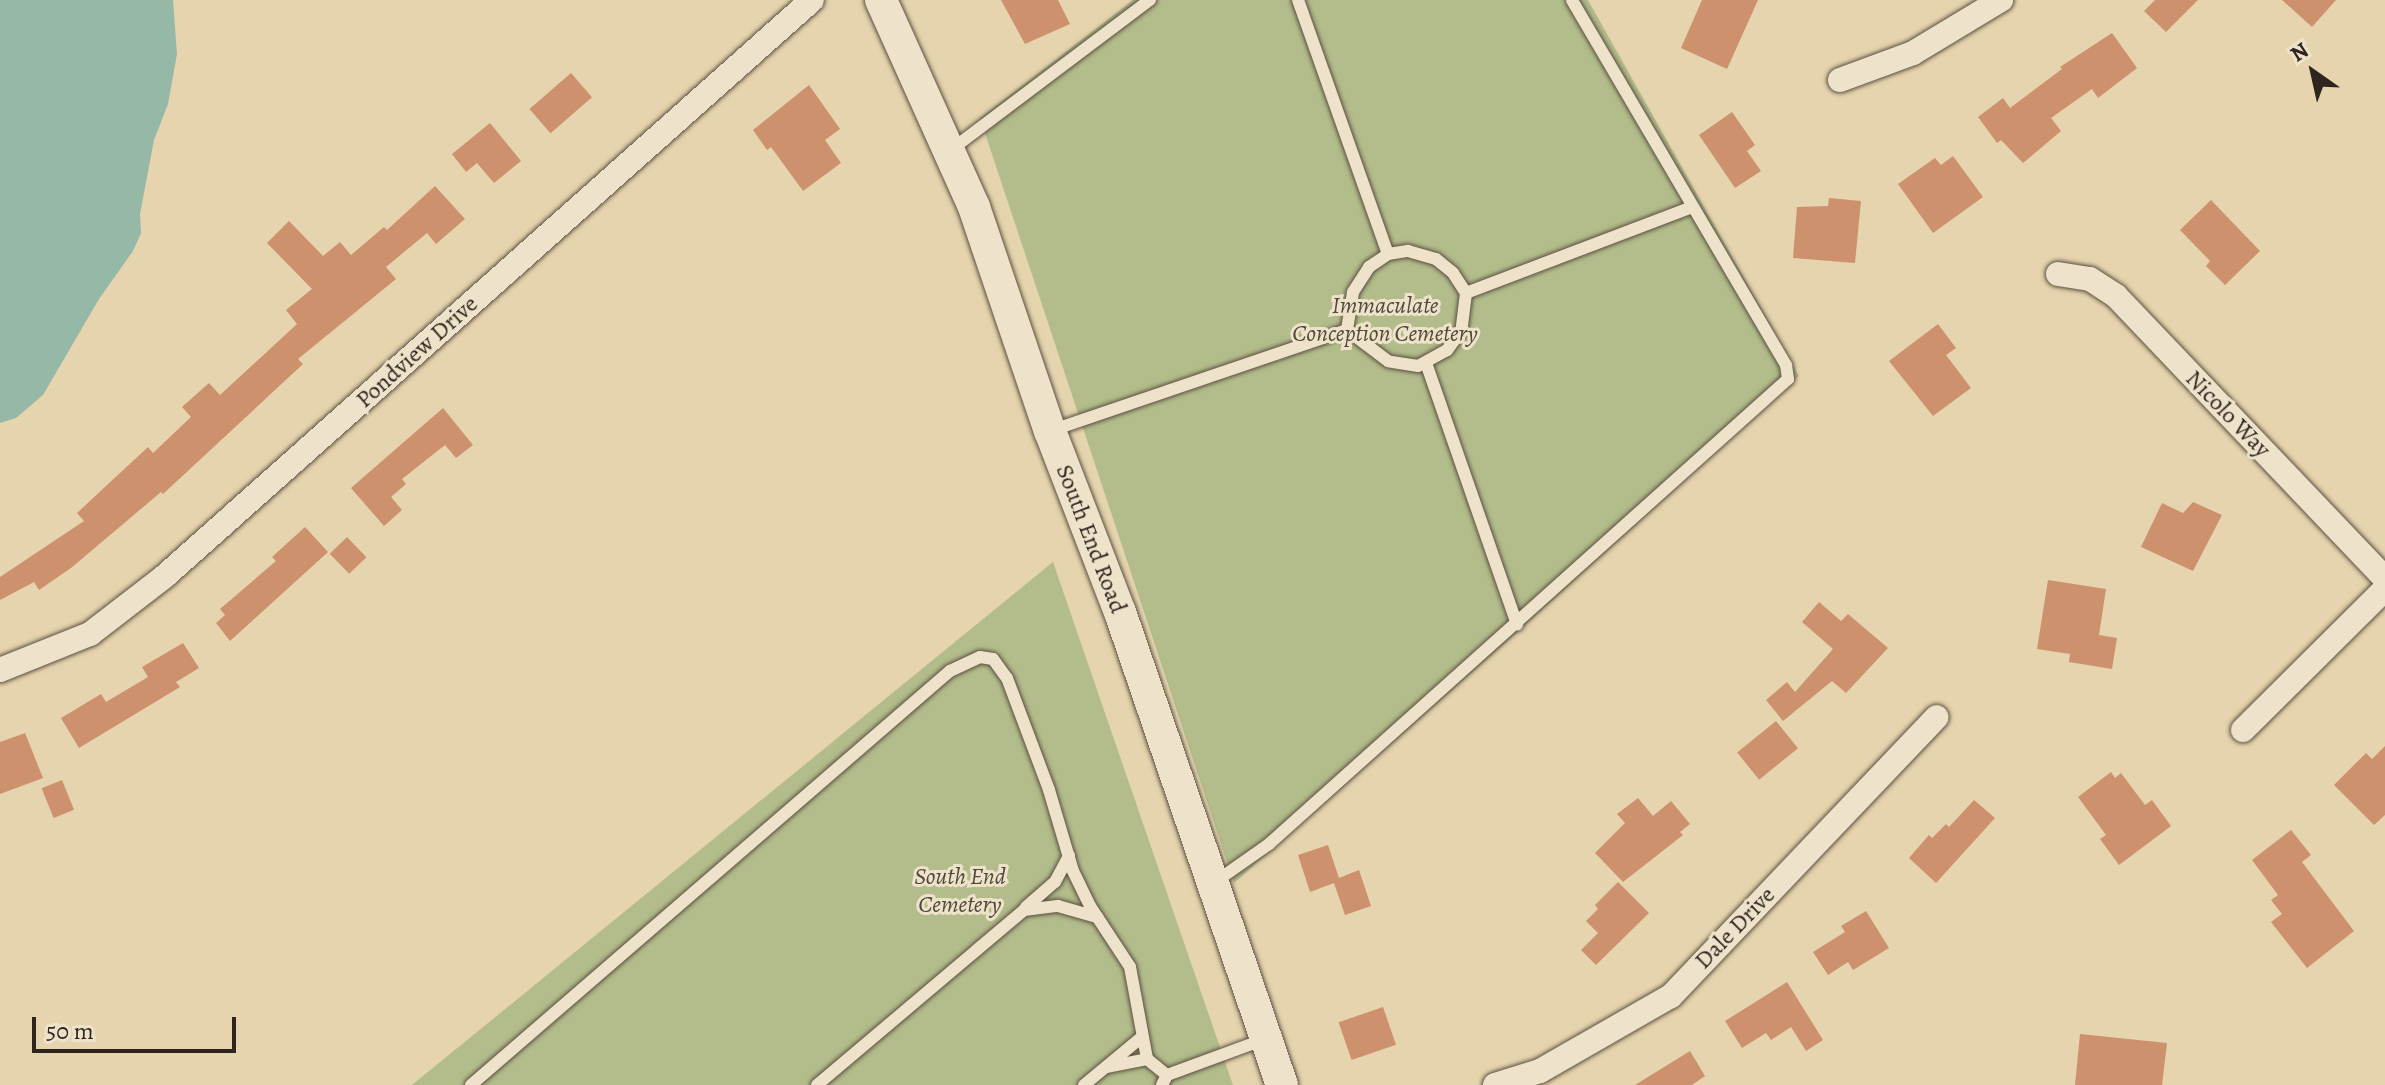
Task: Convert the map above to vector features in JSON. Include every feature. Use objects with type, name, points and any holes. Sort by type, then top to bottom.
[{"type":"street","name":"Pondview Drive","points":[[0,670],[90,634],[165,576],[812,0]]},
{"type":"street","name":"South End Road","points":[[881,0],[974,207],[1050,431],[1120,612],[1282,1085]]},
{"type":"street","points":[[1840,80],[1913,53],[2001,0]]},
{"type":"street","name":"Nicolo Way","points":[[2058,274],[2090,279],[2116,296],[2385,578]]},
{"type":"street","points":[[2243,730],[2385,589]]},
{"type":"street","name":"Dale Drive","points":[[1495,1085],[1540,1071],[1671,996],[1937,717]]},
{"type":"lane","points":[[949,151],[1150,0]]},
{"type":"lane","points":[[1298,0],[1388,254]]},
{"type":"lane","points":[[1214,883],[1269,844],[1786,383],[1786,365],[1572,0]]},
{"type":"lane","points":[[1466,293],[1692,207]]},
{"type":"lane","points":[[1408,251],[1436,259],[1453,273],[1466,293],[1461,331],[1447,350],[1418,366],[1388,361],[1347,330],[1353,292],[1369,267],[1388,254],[1408,251]]},
{"type":"lane","points":[[1050,431],[1347,330]]},
{"type":"lane","points":[[1426,363],[1517,625]]},
{"type":"lane","points":[[471,1085],[704,886],[851,755],[966,661],[980,657],[993,659],[1007,678],[1069,856],[1097,917],[1130,967],[1147,1059],[1165,1080],[1265,1039]]},
{"type":"lane","points":[[817,1085],[1055,882],[1069,856]]},
{"type":"lane","points":[[1024,910],[1058,906],[1097,917]]},
{"type":"lane","points":[[1084,1085],[1142,1037]]},
{"type":"lane","points":[[1104,1068],[1147,1059]]},
{"type":"green space","name":"Immaculate Conception Cemetery","points":[[1133,0],[1588,0],[1799,376],[1520,630],[1234,883],[980,118]]},
{"type":"green space","name":"South End Cemetery","points":[[1053,562],[1233,1085],[412,1085]]},
{"type":"shaded area","points":[[0,0],[173,0],[177,54],[168,104],[154,140],[140,214],[141,233],[133,251],[99,299],[43,395],[16,418],[0,423]]},
{"type":"building","points":[[1001,0],[1058,0],[1070,24],[1025,44]]},
{"type":"building","points":[[1702,0],[1758,0],[1727,69],[1681,48]]},
{"type":"building","points":[[2155,0],[2198,0],[2166,32],[2144,11]]},
{"type":"building","points":[[2282,0],[2336,0],[2312,27]]},
{"type":"building","points":[[2112,33],[2137,68],[2098,98],[2092,89],[2051,118],[2061,131],[2023,163],[2001,140],[1997,143],[1978,117],[2003,98],[2010,108],[2062,69],[2060,67]]},
{"type":"building","points":[[571,73],[592,97],[550,133],[529,109]]},
{"type":"building","points":[[809,85],[840,129],[825,140],[841,163],[803,191],[771,147],[767,150],[753,130]]},
{"type":"building","points":[[1732,112],[1755,145],[1747,151],[1761,171],[1735,188],[1699,135]]},
{"type":"building","points":[[490,123],[521,161],[494,183],[477,163],[466,172],[452,154]]},
{"type":"building","points":[[1953,156],[1983,197],[1933,233],[1898,184],[1935,158],[1941,165]]},
{"type":"building","points":[[435,186],[465,219],[436,244],[427,233],[386,267],[396,279],[298,359],[303,364],[163,494],[161,492],[71,568],[39,590],[34,582],[0,600],[0,577],[84,521],[77,513],[148,447],[153,453],[191,417],[182,407],[209,383],[220,395],[297,324],[286,310],[312,289],[267,243],[289,221],[323,256],[340,242],[351,255],[384,227],[387,230]]},
{"type":"building","points":[[1829,198],[1861,201],[1855,263],[1793,258],[1797,207],[1828,206]]},
{"type":"building","points":[[2211,200],[2260,251],[2225,285],[2206,266],[2210,261],[2180,230]]},
{"type":"building","points":[[1938,324],[1956,348],[1946,355],[1971,388],[1933,416],[1889,361]]},
{"type":"building","points":[[443,408],[473,445],[456,458],[445,445],[402,479],[406,484],[391,497],[402,510],[384,526],[351,488]]},
{"type":"building","points":[[2193,502],[2222,515],[2193,571],[2141,547],[2162,503],[2183,513]]},
{"type":"building","points":[[305,527],[328,552],[230,641],[216,623],[225,615],[220,609],[276,561],[272,557]]},
{"type":"building","points":[[347,537],[366,557],[349,574],[330,554]]},
{"type":"building","points":[[2048,580],[2106,589],[2099,635],[2117,638],[2112,669],[2069,662],[2070,654],[2037,649]]},
{"type":"building","points":[[1819,602],[1841,621],[1848,614],[1888,648],[1846,693],[1832,681],[1783,721],[1766,700],[1787,682],[1795,692],[1833,649],[1802,622]]},
{"type":"building","points":[[183,643],[199,668],[176,682],[180,687],[79,748],[61,718],[101,694],[106,702],[148,677],[142,667]]},
{"type":"building","points":[[1776,721],[1798,748],[1759,780],[1737,752]]},
{"type":"building","points":[[25,733],[43,778],[0,794],[0,742]]},
{"type":"building","points":[[2385,746],[2385,815],[2374,825],[2334,785],[2366,753],[2372,759]]},
{"type":"building","points":[[2111,772],[2115,778],[2121,773],[2145,805],[2152,800],[2171,826],[2119,865],[2100,839],[2106,835],[2078,797]]},
{"type":"building","points":[[62,780],[74,810],[54,818],[42,788]]},
{"type":"building","points":[[1638,798],[1653,816],[1671,801],[1690,824],[1680,832],[1683,835],[1623,882],[1595,853],[1625,823],[1617,814]]},
{"type":"building","points":[[1974,800],[1995,818],[1936,883],[1909,858],[1929,835],[1932,838],[1946,824],[1949,827]]},
{"type":"building","points":[[2291,830],[2311,855],[2302,862],[2354,931],[2307,968],[2271,922],[2282,914],[2271,900],[2278,895],[2252,860]]},
{"type":"building","points":[[1328,845],[1339,878],[1359,870],[1371,906],[1345,915],[1334,883],[1310,892],[1298,855]]},
{"type":"building","points":[[1618,882],[1649,913],[1596,965],[1581,950],[1598,933],[1586,921],[1598,909],[1595,905]]},
{"type":"building","points":[[1866,911],[1889,948],[1853,970],[1848,962],[1828,975],[1813,952],[1845,932],[1841,926]]},
{"type":"building","points":[[1787,982],[1823,1040],[1806,1051],[1791,1027],[1771,1040],[1766,1033],[1742,1048],[1725,1021]]},
{"type":"building","points":[[1383,1007],[1396,1045],[1352,1060],[1339,1022]]},
{"type":"building","points":[[2080,1034],[2167,1043],[2162,1085],[2075,1085]]},
{"type":"building","points":[[1690,1051],[1705,1076],[1692,1085],[1635,1085]]}]
